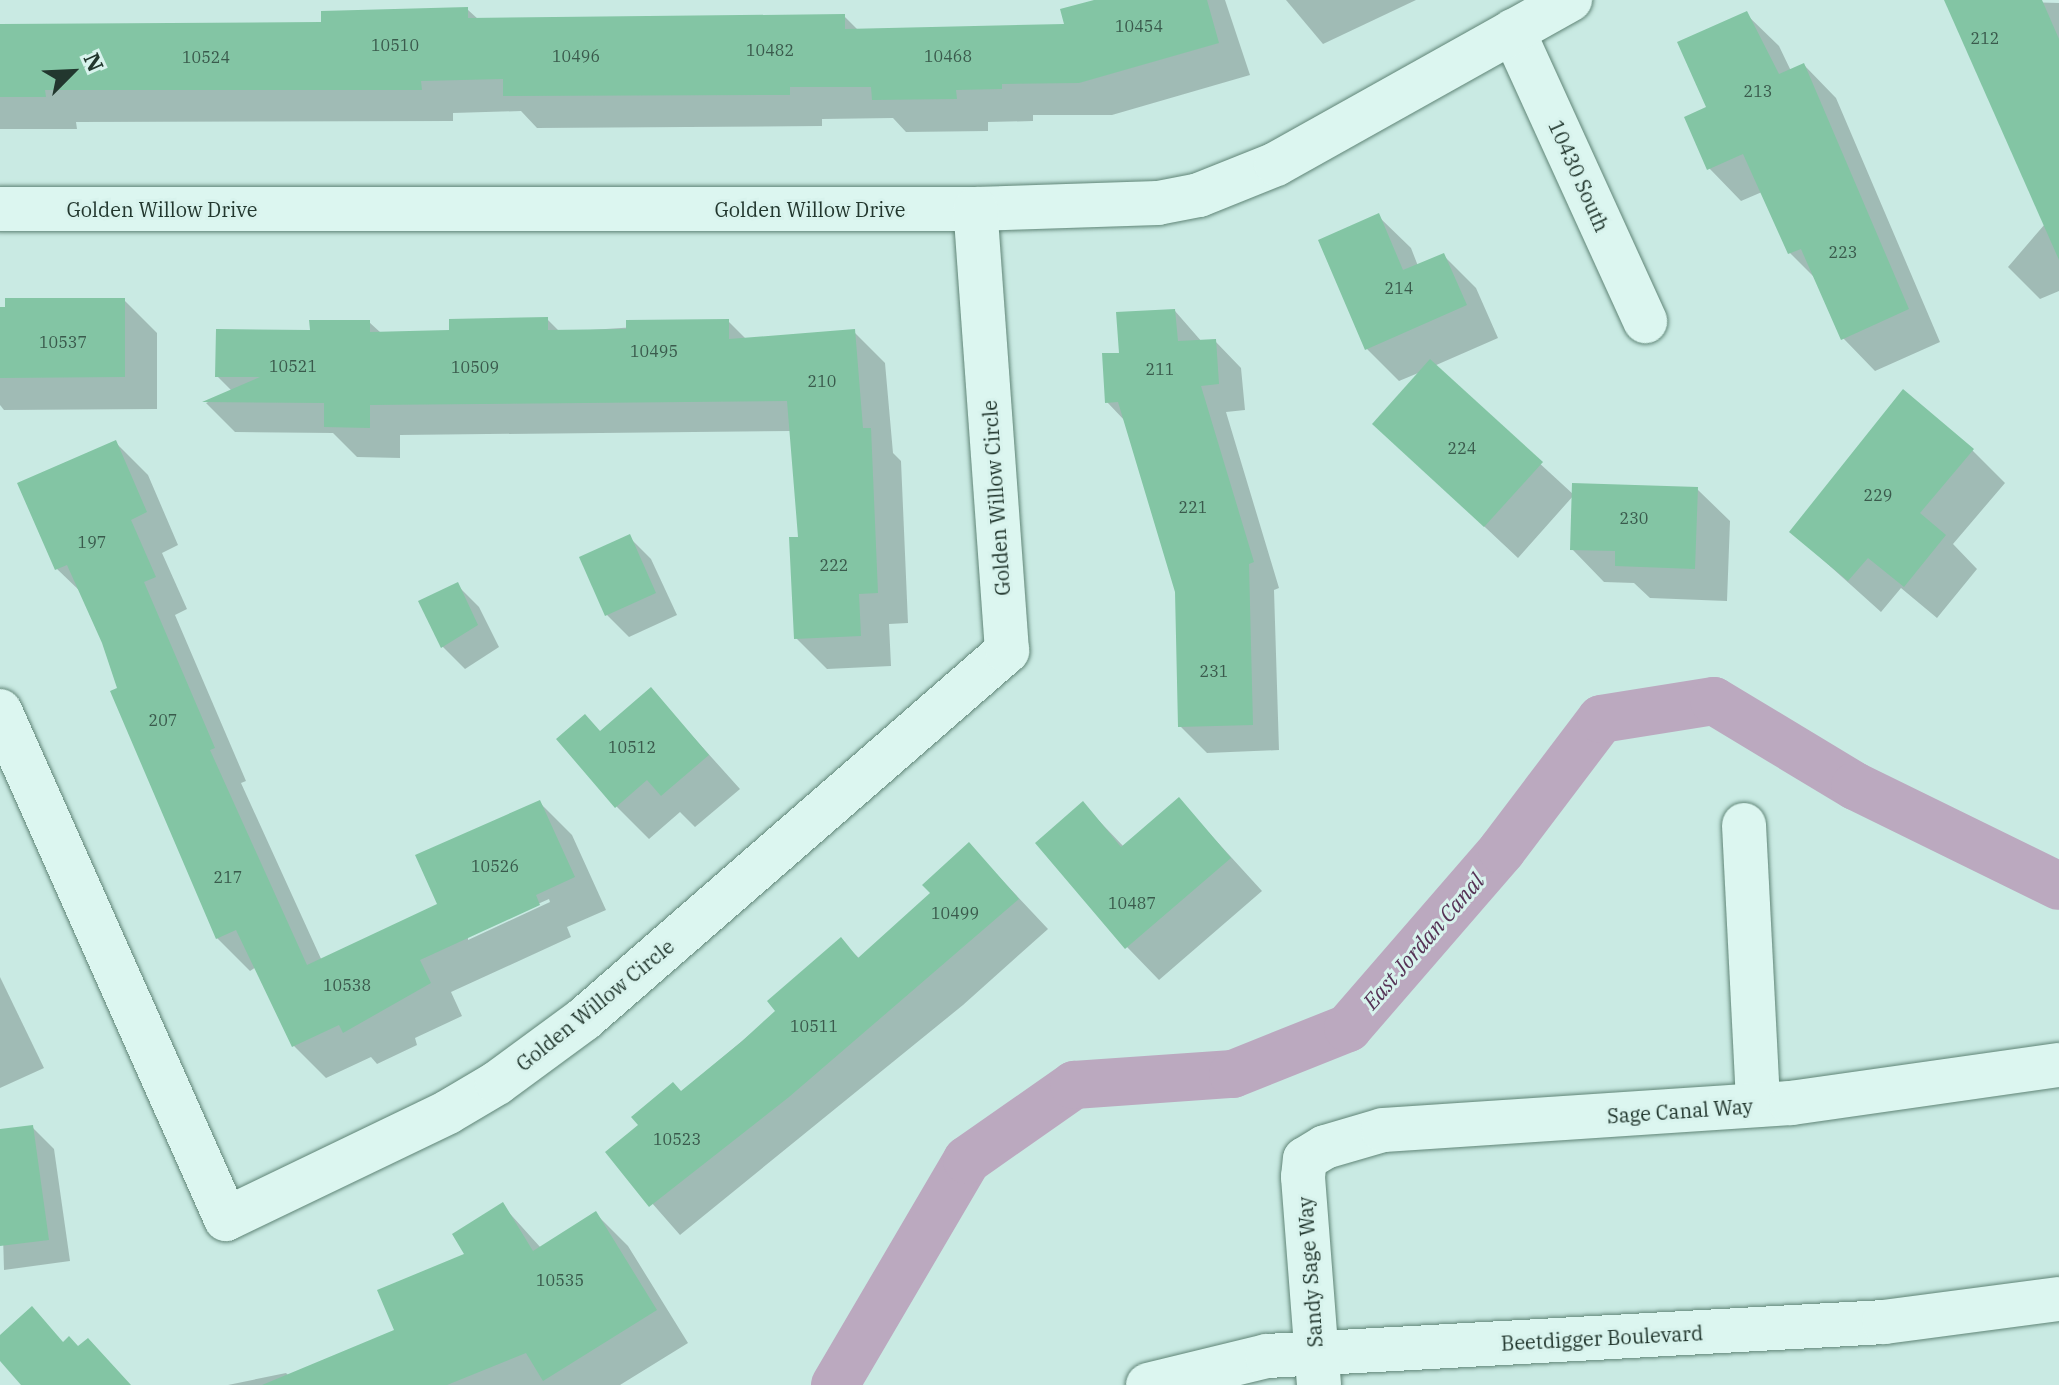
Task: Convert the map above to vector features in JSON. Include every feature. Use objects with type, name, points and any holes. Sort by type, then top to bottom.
[{"type":"street","name":"Golden Willow Drive","points":[[0,209],[1117,208],[1199,195],[1276,164],[1570,0]]},
{"type":"street","name":"10430 South","points":[[1513,31],[1645,321]]},
{"type":"street","name":"Golden Willow Circle","points":[[0,711],[226,1219],[448,1112],[497,1083],[584,1019],[1007,651],[975,209]]},
{"type":"street","points":[[1744,825],[1758,1105]]},
{"type":"street","name":"Sage Canal Way","points":[[1305,1159],[1325,1147],[1383,1130],[1758,1105],[1886,1093],[2059,1065]]},
{"type":"street","name":"Sandy Sage Way","points":[[1305,1159],[1317,1369]]},
{"type":"street","name":"Beetdigger Boulevard","points":[[1148,1385],[1219,1364],[1317,1369],[1884,1322],[2059,1299]]},
{"type":"building","points":[[1094,0],[1207,0],[1219,43],[1079,83],[1002,84],[1002,89],[956,90],[957,99],[872,100],[871,87],[790,87],[790,95],[503,96],[503,79],[421,81],[422,90],[45,90],[46,97],[0,97],[0,24],[321,22],[321,11],[468,7],[468,18],[845,14],[845,29],[1064,24],[1060,9]]},
{"type":"building","points":[[1944,0],[2042,0],[2059,39],[2059,260]]},
{"type":"building","points":[[1747,11],[1779,74],[1804,63],[1909,309],[1841,340],[1801,249],[1788,254],[1743,154],[1707,170],[1684,117],[1706,107],[1677,42]]},
{"type":"building","points":[[1379,213],[1403,270],[1444,253],[1467,305],[1365,350],[1318,240]]},
{"type":"building","points":[[5,298],[125,298],[125,377],[0,378],[0,307],[5,307]]},
{"type":"building","points":[[1175,309],[1178,341],[1216,339],[1219,384],[1201,386],[1254,562],[1249,564],[1253,725],[1178,727],[1175,592],[1118,402],[1105,403],[1102,353],[1119,353],[1116,312]]},
{"type":"building","points":[[548,317],[548,330],[626,329],[626,320],[729,319],[729,339],[855,329],[863,428],[871,428],[878,593],[859,594],[861,636],[794,639],[789,537],[798,537],[787,401],[370,405],[370,428],[324,427],[324,403],[202,402],[260,377],[215,377],[216,329],[310,330],[309,320],[370,320],[370,332],[449,330],[449,319]]},
{"type":"building","points":[[1430,359],[1543,462],[1484,527],[1372,424]]},
{"type":"building","points":[[1903,389],[1974,449],[1920,513],[1946,535],[1904,587],[1868,558],[1848,581],[1789,532]]},
{"type":"building","points":[[116,440],[147,512],[131,520],[156,577],[144,582],[215,748],[210,750],[307,965],[437,904],[415,855],[540,800],[575,877],[536,895],[540,905],[420,960],[431,983],[343,1033],[339,1025],[292,1047],[236,930],[216,939],[110,691],[117,688],[102,643],[67,565],[55,570],[17,483]]},
{"type":"building","points":[[1572,483],[1698,487],[1695,569],[1615,566],[1615,551],[1570,550]]},
{"type":"building","points":[[630,534],[656,593],[605,616],[579,557]]},
{"type":"building","points":[[458,582],[478,625],[441,648],[418,601]]},
{"type":"building","points":[[651,687],[709,755],[661,796],[647,780],[615,808],[556,739],[585,714],[600,731]]},
{"type":"building","points":[[1179,797],[1231,858],[1125,949],[1035,843],[1083,801],[1121,847]]},
{"type":"building","points":[[969,842],[1019,899],[789,1097],[649,1207],[605,1152],[638,1125],[631,1117],[673,1082],[681,1091],[741,1042],[775,1011],[767,1001],[841,937],[858,958],[930,893],[922,885]]},
{"type":"building","points":[[33,1125],[49,1240],[0,1246],[0,1129]]},
{"type":"building","points":[[503,1202],[533,1251],[596,1211],[657,1310],[543,1381],[526,1353],[447,1385],[262,1385],[394,1330],[377,1290],[464,1254],[452,1234]]},
{"type":"building","points":[[32,1306],[63,1342],[69,1336],[78,1346],[88,1338],[131,1385],[21,1385],[0,1361],[0,1335]]},
{"type":"waterway","name":"East Jordan Canal","points":[[835,1385],[967,1160],[1074,1085],[1233,1074],[1348,1028],[1502,850],[1601,719],[1714,701],[1855,786],[2059,886]]}]
